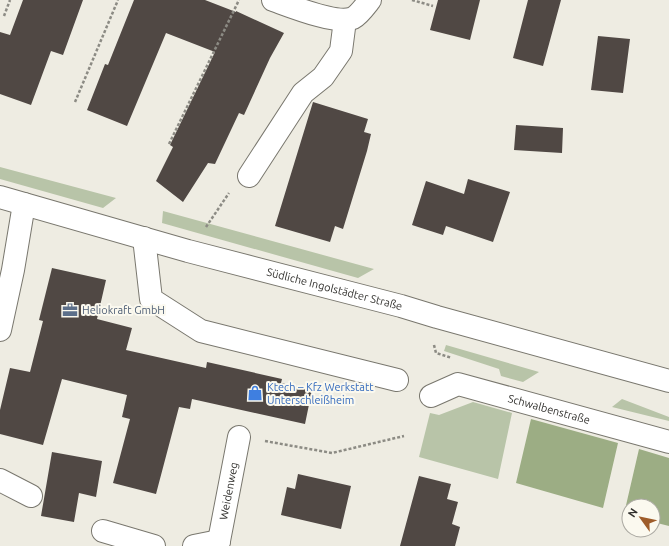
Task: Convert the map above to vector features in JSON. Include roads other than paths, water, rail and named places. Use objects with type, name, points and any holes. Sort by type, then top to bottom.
[{"type":"street","points":[[273,0],[313,15],[345,20],[354,18],[370,0]]},
{"type":"street","points":[[249,176],[303,93],[323,77],[341,51],[345,20]]},
{"type":"street","name":"Südliche Ingolstädter Straße","points":[[0,197],[188,251],[401,306],[669,381]]},
{"type":"street","points":[[0,330],[4,287],[13,270],[24,204]]},
{"type":"street","points":[[144,238],[150,299],[201,331],[397,380]]},
{"type":"street","name":"Schwalbenstraße","points":[[431,396],[458,384],[669,442]]},
{"type":"street","name":"Weidenweg","points":[[218,544],[239,437]]},
{"type":"street","points":[[0,480],[31,496]]},
{"type":"street","points":[[104,531],[154,546]]},
{"type":"street","points":[[194,546],[218,544]]},
{"type":"place","name":"Heliokraft GmbH","points":[[70,310]]},
{"type":"place","name":"Ktech – Kfz Werkstatt Unterschleißheim","points":[[255,393]]}]
